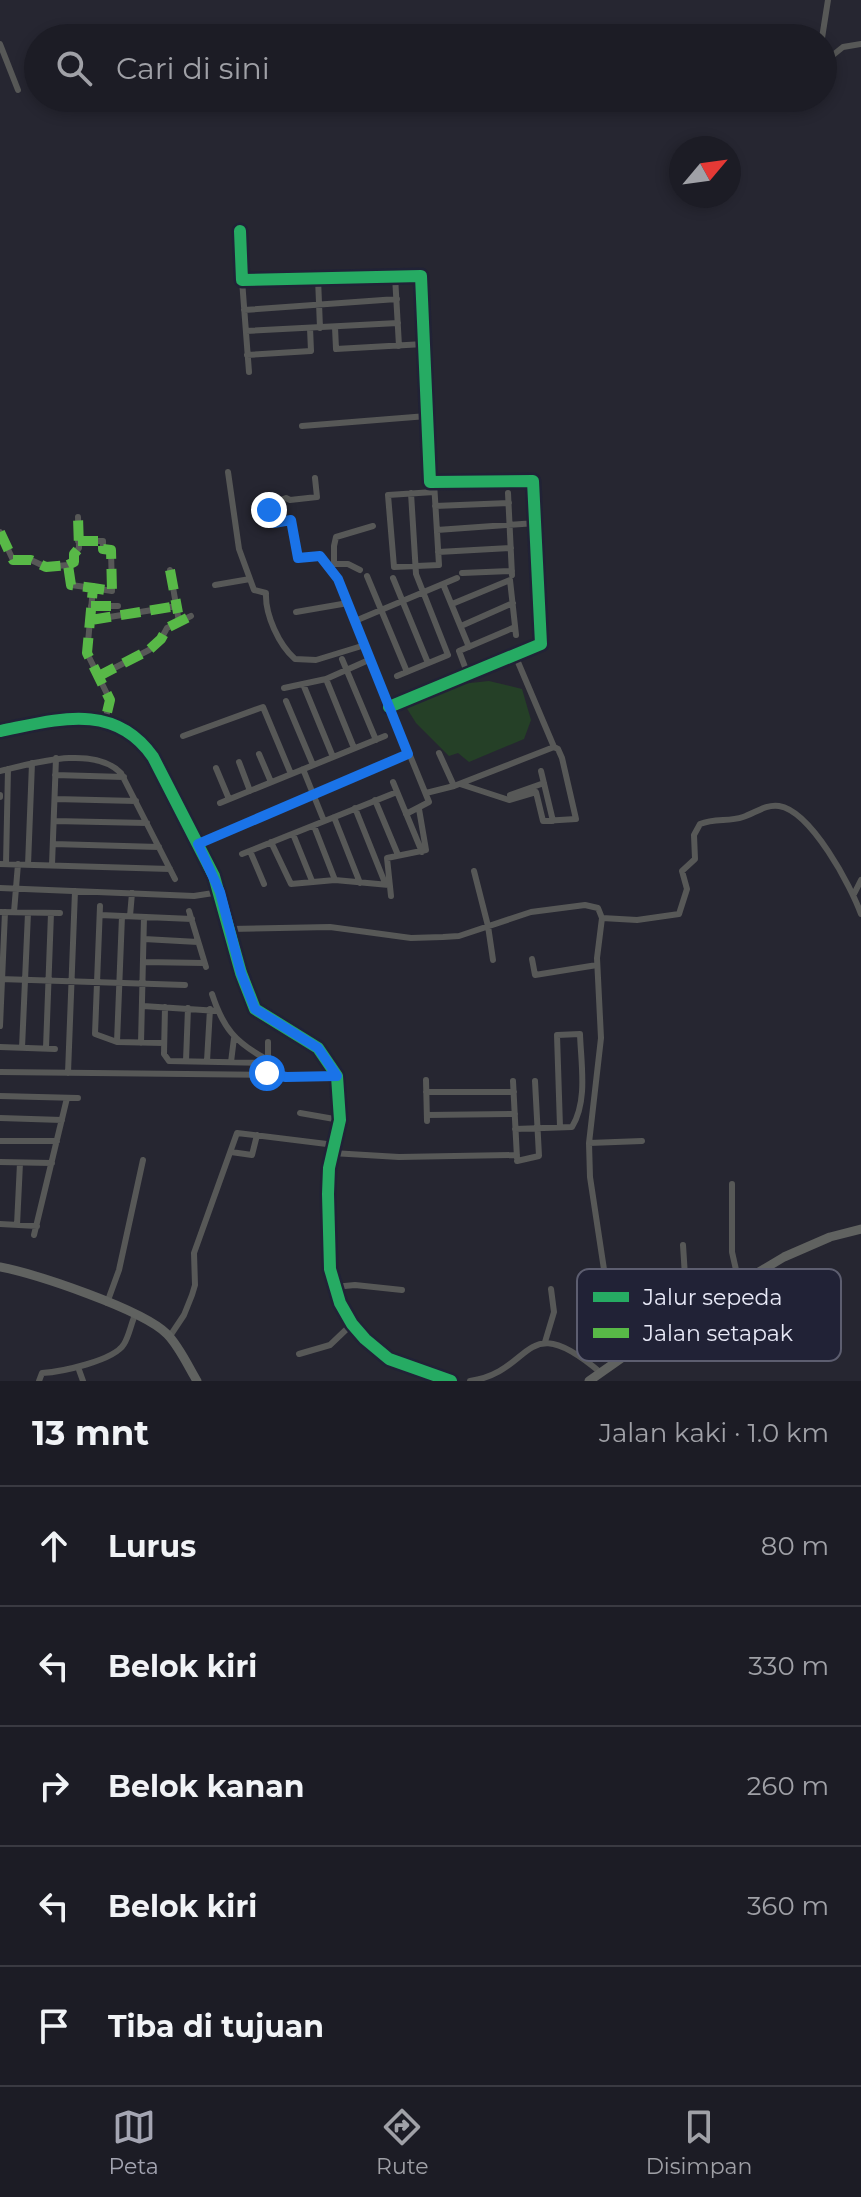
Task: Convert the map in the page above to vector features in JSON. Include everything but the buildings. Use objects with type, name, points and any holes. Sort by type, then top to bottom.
[{"type":"main road","points":[[765,1269],[801,1249],[861,1229]]},
{"type":"main road","points":[[0,1267],[42,1278],[135,1315],[170,1336],[197,1381]]},
{"type":"main road","points":[[594,1378],[618,1361]]},
{"type":"street","points":[[824,24],[828,0]]},
{"type":"street","points":[[0,44],[18,90]]},
{"type":"street","points":[[837,52],[843,47],[861,44]]},
{"type":"street","points":[[240,231],[249,372]]},
{"type":"street","points":[[395,276],[399,346]]},
{"type":"street","points":[[242,280],[421,276],[430,482],[533,481],[541,644],[389,707]]},
{"type":"street","points":[[318,278],[320,328]]},
{"type":"street","points":[[244,310],[397,299]]},
{"type":"street","points":[[246,331],[398,323]]},
{"type":"street","points":[[335,327],[336,349],[424,344]]},
{"type":"street","points":[[247,355],[311,351],[310,328]]},
{"type":"street","points":[[302,426],[427,416]]},
{"type":"street","points":[[228,472],[234,524],[250,579],[256,592],[266,593],[278,637],[286,651],[295,659],[316,660],[365,645]]},
{"type":"street","points":[[315,478],[317,497],[286,498],[270,504],[269,510],[274,523],[291,520],[298,558],[320,556],[331,564],[338,579],[429,803],[406,814]]},
{"type":"street","points":[[434,482],[439,565],[394,567],[388,495],[434,492]]},
{"type":"street","points":[[411,493],[416,566],[423,593],[448,655]]},
{"type":"street","points":[[355,621],[460,576],[512,573],[508,493]]},
{"type":"street","points":[[435,506],[509,503]]},
{"type":"street","points":[[0,532],[13,560],[31,560],[46,567],[68,565],[74,561],[79,548],[78,517]]},
{"type":"street","points":[[437,530],[536,523]]},
{"type":"street","points":[[331,564],[336,537],[373,526]]},
{"type":"street","points":[[68,565],[71,585],[112,591],[111,550],[103,549],[103,541],[78,541]]},
{"type":"street","points":[[438,552],[511,548]]},
{"type":"street","points":[[331,564],[348,564],[360,570]]},
{"type":"street","points":[[170,570],[179,622]]},
{"type":"street","points":[[367,576],[407,672]]},
{"type":"street","points":[[393,578],[428,663]]},
{"type":"street","points":[[215,585],[250,579]]},
{"type":"street","points":[[397,676],[515,631],[512,582],[509,580],[452,604]]},
{"type":"street","points":[[443,584],[469,647]]},
{"type":"street","points":[[93,588],[87,653],[110,700],[105,721]]},
{"type":"street","points":[[296,612],[348,603]]},
{"type":"street","points":[[461,626],[513,603]]},
{"type":"street","points":[[91,606],[118,606]]},
{"type":"street","points":[[91,620],[177,606]]},
{"type":"street","points":[[97,677],[149,650],[161,639],[164,630],[191,616]]},
{"type":"street","points":[[459,651],[468,675]]},
{"type":"street","points":[[439,753],[457,785],[509,800],[536,792],[542,819],[573,821],[576,818],[562,758],[554,747],[515,655]]},
{"type":"street","points":[[342,659],[376,740]]},
{"type":"street","points":[[284,688],[326,679],[371,659]]},
{"type":"street","points":[[326,679],[354,748]]},
{"type":"street","points":[[303,684],[333,757]]},
{"type":"street","points":[[286,701],[313,765]]},
{"type":"street","points":[[183,736],[263,707],[291,774]]},
{"type":"street","points":[[0,731],[50,721],[91,718],[105,721],[133,736],[148,750],[198,844],[230,929],[245,986],[255,1009],[318,1048],[334,1077],[336,1119],[328,1194],[330,1269],[334,1287],[351,1325],[389,1359],[430,1377],[451,1381]]},
{"type":"street","points":[[220,803],[385,736]]},
{"type":"street","points":[[426,793],[457,785],[554,747]]},
{"type":"street","points":[[259,754],[271,782]]},
{"type":"street","points":[[198,844],[408,754]]},
{"type":"street","points":[[52,865],[56,758]]},
{"type":"street","points":[[170,869],[3,864],[4,770],[56,758],[102,761],[117,768],[124,777],[136,801],[147,823],[159,847],[170,869],[175,879]]},
{"type":"street","points":[[239,762],[250,791]]},
{"type":"street","points":[[28,865],[32,763]]},
{"type":"street","points":[[216,768],[229,799]]},
{"type":"street","points":[[303,769],[324,821]]},
{"type":"street","points":[[541,771],[553,821]]},
{"type":"street","points":[[55,775],[124,777]]},
{"type":"street","points":[[393,782],[422,852]]},
{"type":"street","points":[[503,798],[544,783]]},
{"type":"street","points":[[242,854],[397,792]]},
{"type":"street","points":[[55,799],[136,801]]},
{"type":"street","points":[[375,800],[398,855]]},
{"type":"street","points":[[602,918],[637,920],[679,914],[687,889],[682,871],[695,859],[694,835],[700,824],[714,819],[745,817],[780,806],[809,827],[841,869],[861,914]]},
{"type":"street","points":[[355,808],[391,896]]},
{"type":"street","points":[[387,885],[386,860],[426,849],[419,809]]},
{"type":"street","points":[[334,817],[360,883]]},
{"type":"street","points":[[54,821],[147,823]]},
{"type":"street","points":[[314,826],[335,880]]},
{"type":"street","points":[[293,834],[312,881]]},
{"type":"street","points":[[271,842],[289,883],[335,880],[387,885]]},
{"type":"street","points":[[53,844],[159,847]]},
{"type":"street","points":[[250,851],[264,884]]},
{"type":"street","points":[[14,912],[18,864]]},
{"type":"street","points":[[474,871],[493,960]]},
{"type":"street","points":[[854,895],[861,880]]},
{"type":"street","points":[[0,888],[205,895],[217,892]]},
{"type":"street","points":[[68,1073],[75,891]]},
{"type":"street","points":[[117,1042],[119,983],[126,916],[132,893]]},
{"type":"street","points":[[230,929],[319,927],[411,938],[443,937],[459,936],[531,912],[585,905],[598,908],[602,918],[597,965],[601,1038],[589,1143],[597,1231],[605,1269]]},
{"type":"street","points":[[100,906],[94,1031],[117,1042],[164,1043]]},
{"type":"street","points":[[143,962],[205,965],[189,911]]},
{"type":"street","points":[[0,1026],[3,912],[60,913]]},
{"type":"street","points":[[22,1048],[28,913]]},
{"type":"street","points":[[46,1048],[51,913]]},
{"type":"street","points":[[100,915],[192,919]]},
{"type":"street","points":[[141,1043],[144,917]]},
{"type":"street","points":[[144,939],[198,942]]},
{"type":"street","points":[[532,959],[535,975],[597,965]]},
{"type":"street","points":[[1,979],[185,985]]},
{"type":"street","points":[[207,1061],[214,1010],[212,994]]},
{"type":"street","points":[[143,1006],[214,1010]]},
{"type":"street","points":[[165,1007],[164,1054],[169,1061],[266,1061]]},
{"type":"street","points":[[186,1061],[188,1008]]},
{"type":"street","points":[[214,1010],[234,1038],[266,1061]]},
{"type":"street","points":[[515,1129],[572,1127],[580,1115],[580,1034],[557,1035],[560,1127]]},
{"type":"street","points":[[231,1062],[234,1038]]},
{"type":"street","points":[[268,1042],[268,1075]]},
{"type":"street","points":[[0,1047],[55,1049]]},
{"type":"street","points":[[0,1072],[334,1077]]},
{"type":"street","points":[[426,1080],[427,1118],[515,1114]]},
{"type":"street","points":[[513,1081],[517,1160]]},
{"type":"street","points":[[332,1153],[517,1160],[539,1156],[535,1081]]},
{"type":"street","points":[[426,1092],[514,1092]]},
{"type":"street","points":[[0,1096],[78,1098]]},
{"type":"street","points":[[34,1235],[67,1098]]},
{"type":"street","points":[[300,1113],[336,1119]]},
{"type":"street","points":[[0,1118],[62,1120]]},
{"type":"street","points":[[170,1336],[184,1315],[192,1295],[195,1285],[194,1253],[237,1133],[331,1144]]},
{"type":"street","points":[[231,1152],[252,1155],[257,1135]]},
{"type":"street","points":[[0,1141],[57,1141]]},
{"type":"street","points":[[589,1143],[642,1141]]},
{"type":"street","points":[[107,1303],[119,1270],[143,1160]]},
{"type":"street","points":[[0,1162],[52,1163]]},
{"type":"street","points":[[17,1225],[20,1163]]},
{"type":"street","points":[[732,1184],[732,1252],[738,1269]]},
{"type":"street","points":[[0,1224],[37,1226]]},
{"type":"street","points":[[683,1245],[685,1269]]},
{"type":"street","points":[[334,1287],[355,1285],[402,1290]]},
{"type":"street","points":[[545,1342],[554,1312],[551,1289]]},
{"type":"street","points":[[39,1381],[42,1373],[78,1367],[119,1350],[125,1344],[135,1315]]},
{"type":"street","points":[[299,1354],[330,1345],[351,1325]]},
{"type":"street","points":[[470,1381],[490,1375],[527,1350],[545,1342],[557,1344],[577,1354]]},
{"type":"street","points":[[582,1361],[594,1378]]},
{"type":"street","points":[[78,1367],[83,1381]]},
{"type":"green space","points":[[489,681],[522,689],[531,720],[524,739],[469,762],[458,753],[449,756],[416,723],[406,707],[461,684]]},
{"type":"marked path","points":[[68,565],[74,562],[74,554],[79,548],[78,517]]},
{"type":"marked path","points":[[0,532],[13,560],[31,560],[46,567],[68,565],[71,585],[93,588],[87,653],[110,700],[105,721]]},
{"type":"marked path","points":[[78,541],[103,541],[103,549],[111,550],[112,591],[93,588]]},
{"type":"marked path","points":[[170,570],[178,613]]},
{"type":"marked path","points":[[91,606],[118,606]]},
{"type":"marked path","points":[[91,620],[177,606]]},
{"type":"marked path","points":[[97,677],[149,650],[167,628],[191,616]]},
{"type":"cycle path","points":[[240,231],[242,280],[421,276],[430,482],[533,481],[541,644],[389,707]]},
{"type":"cycle path","points":[[0,731],[63,720],[102,721],[138,739],[153,757],[214,876],[241,973],[255,1009],[318,1048],[337,1076],[340,1120],[329,1168],[328,1194],[330,1269],[340,1303],[365,1339],[389,1359],[451,1381]]},
{"type":"route","points":[[267,1073],[286,1077],[337,1076],[318,1048],[255,1009],[241,973],[220,892],[198,844],[408,754],[338,579],[320,556],[298,558],[291,520],[274,523],[269,510]]}]
